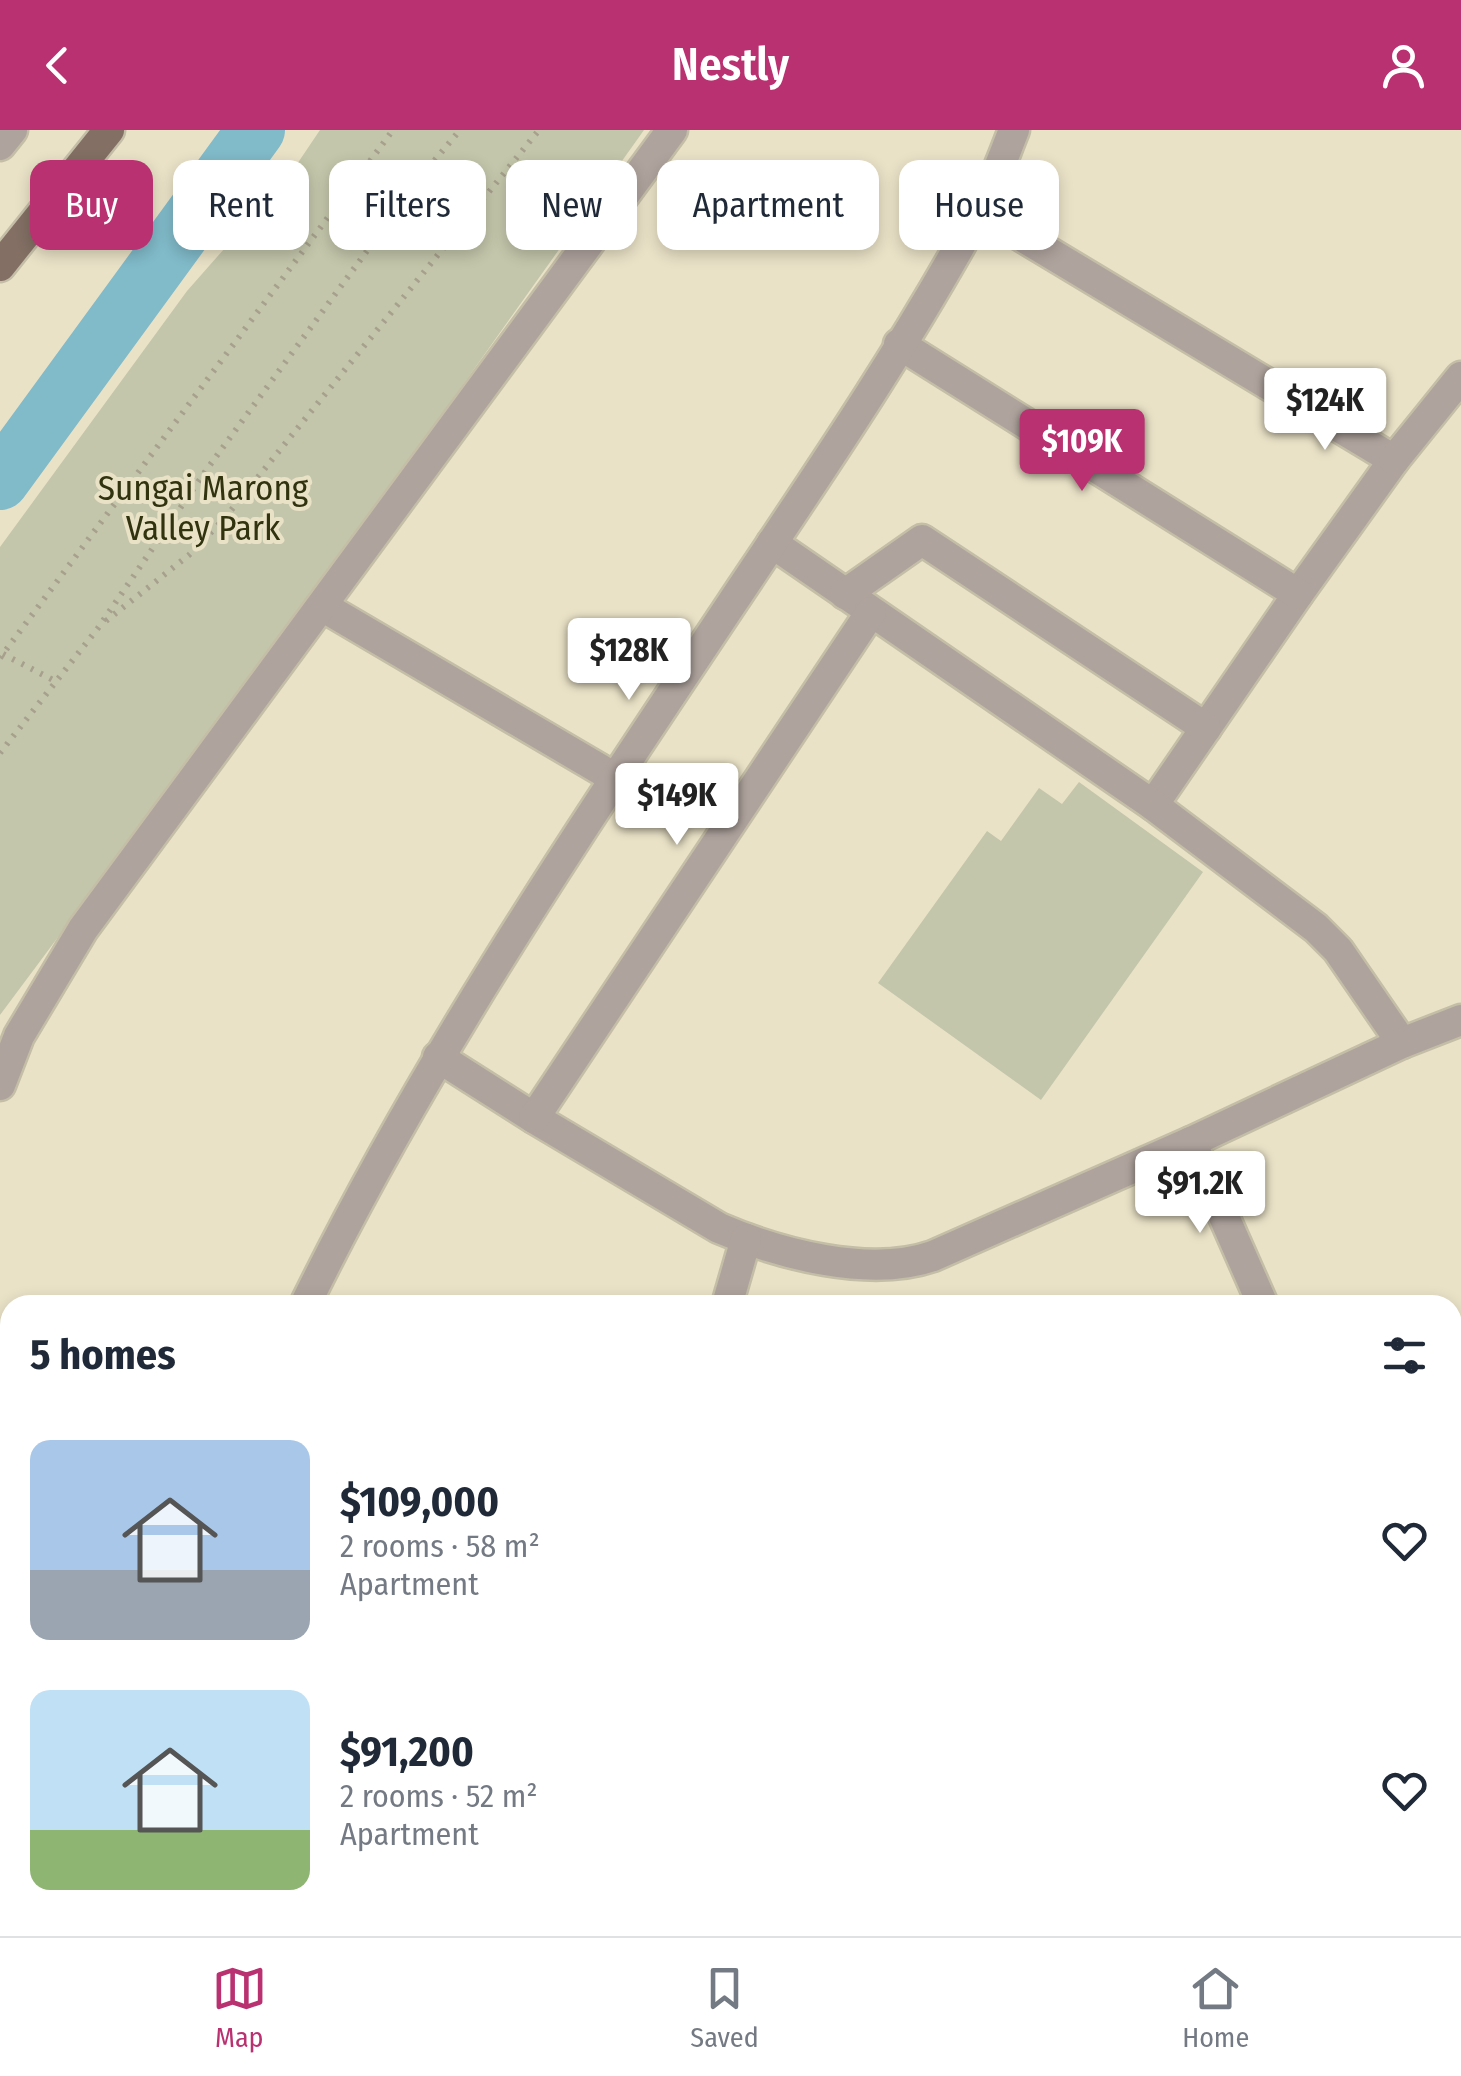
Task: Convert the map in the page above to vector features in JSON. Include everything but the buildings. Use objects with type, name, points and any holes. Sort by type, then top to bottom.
[{"type":"main road","points":[[0,266],[109,130]]},
{"type":"street","points":[[0,145],[12,130]]},
{"type":"street","points":[[0,1085],[19,1036],[84,928],[672,130]]},
{"type":"street","points":[[1001,160],[1014,130]]},
{"type":"street","points":[[310,1295],[348,1217],[438,1056],[615,778],[772,543],[956,250]]},
{"type":"street","points":[[1045,250],[1394,460]]},
{"type":"street","points":[[899,344],[1298,594]]},
{"type":"street","points":[[1153,806],[1394,460],[1461,377]]},
{"type":"street","points":[[845,594],[922,540],[1206,728]]},
{"type":"street","points":[[772,543],[1153,806],[1316,928],[1338,950],[1402,1043]]},
{"type":"street","points":[[322,606],[615,778]]},
{"type":"street","points":[[534,1118],[871,612]]},
{"type":"street","points":[[438,1056],[694,1216],[746,1239],[868,1267],[912,1264],[1461,1020]]},
{"type":"street","points":[[1191,1142],[1259,1295]]},
{"type":"street","points":[[730,1295],[746,1239]]},
{"type":"path","points":[[56,682],[2,656],[393,130]]},
{"type":"path","points":[[0,753],[98,628],[207,470],[424,173],[460,130]]},
{"type":"path","points":[[98,628],[189,555],[224,519],[539,130]]},
{"type":"green space","name":"Sungai Marong Valley Park","points":[[320,130],[644,130],[623,160],[506,160],[506,250],[559,250],[322,583],[0,1015],[0,547],[187,291],[223,250],[309,250],[309,160],[300,160]]},
{"type":"green space","points":[[1079,782],[1203,872],[1041,1100],[878,983],[987,831],[1001,841],[1039,788],[1062,804]]},
{"type":"waterway","points":[[0,481],[256,130]]}]
